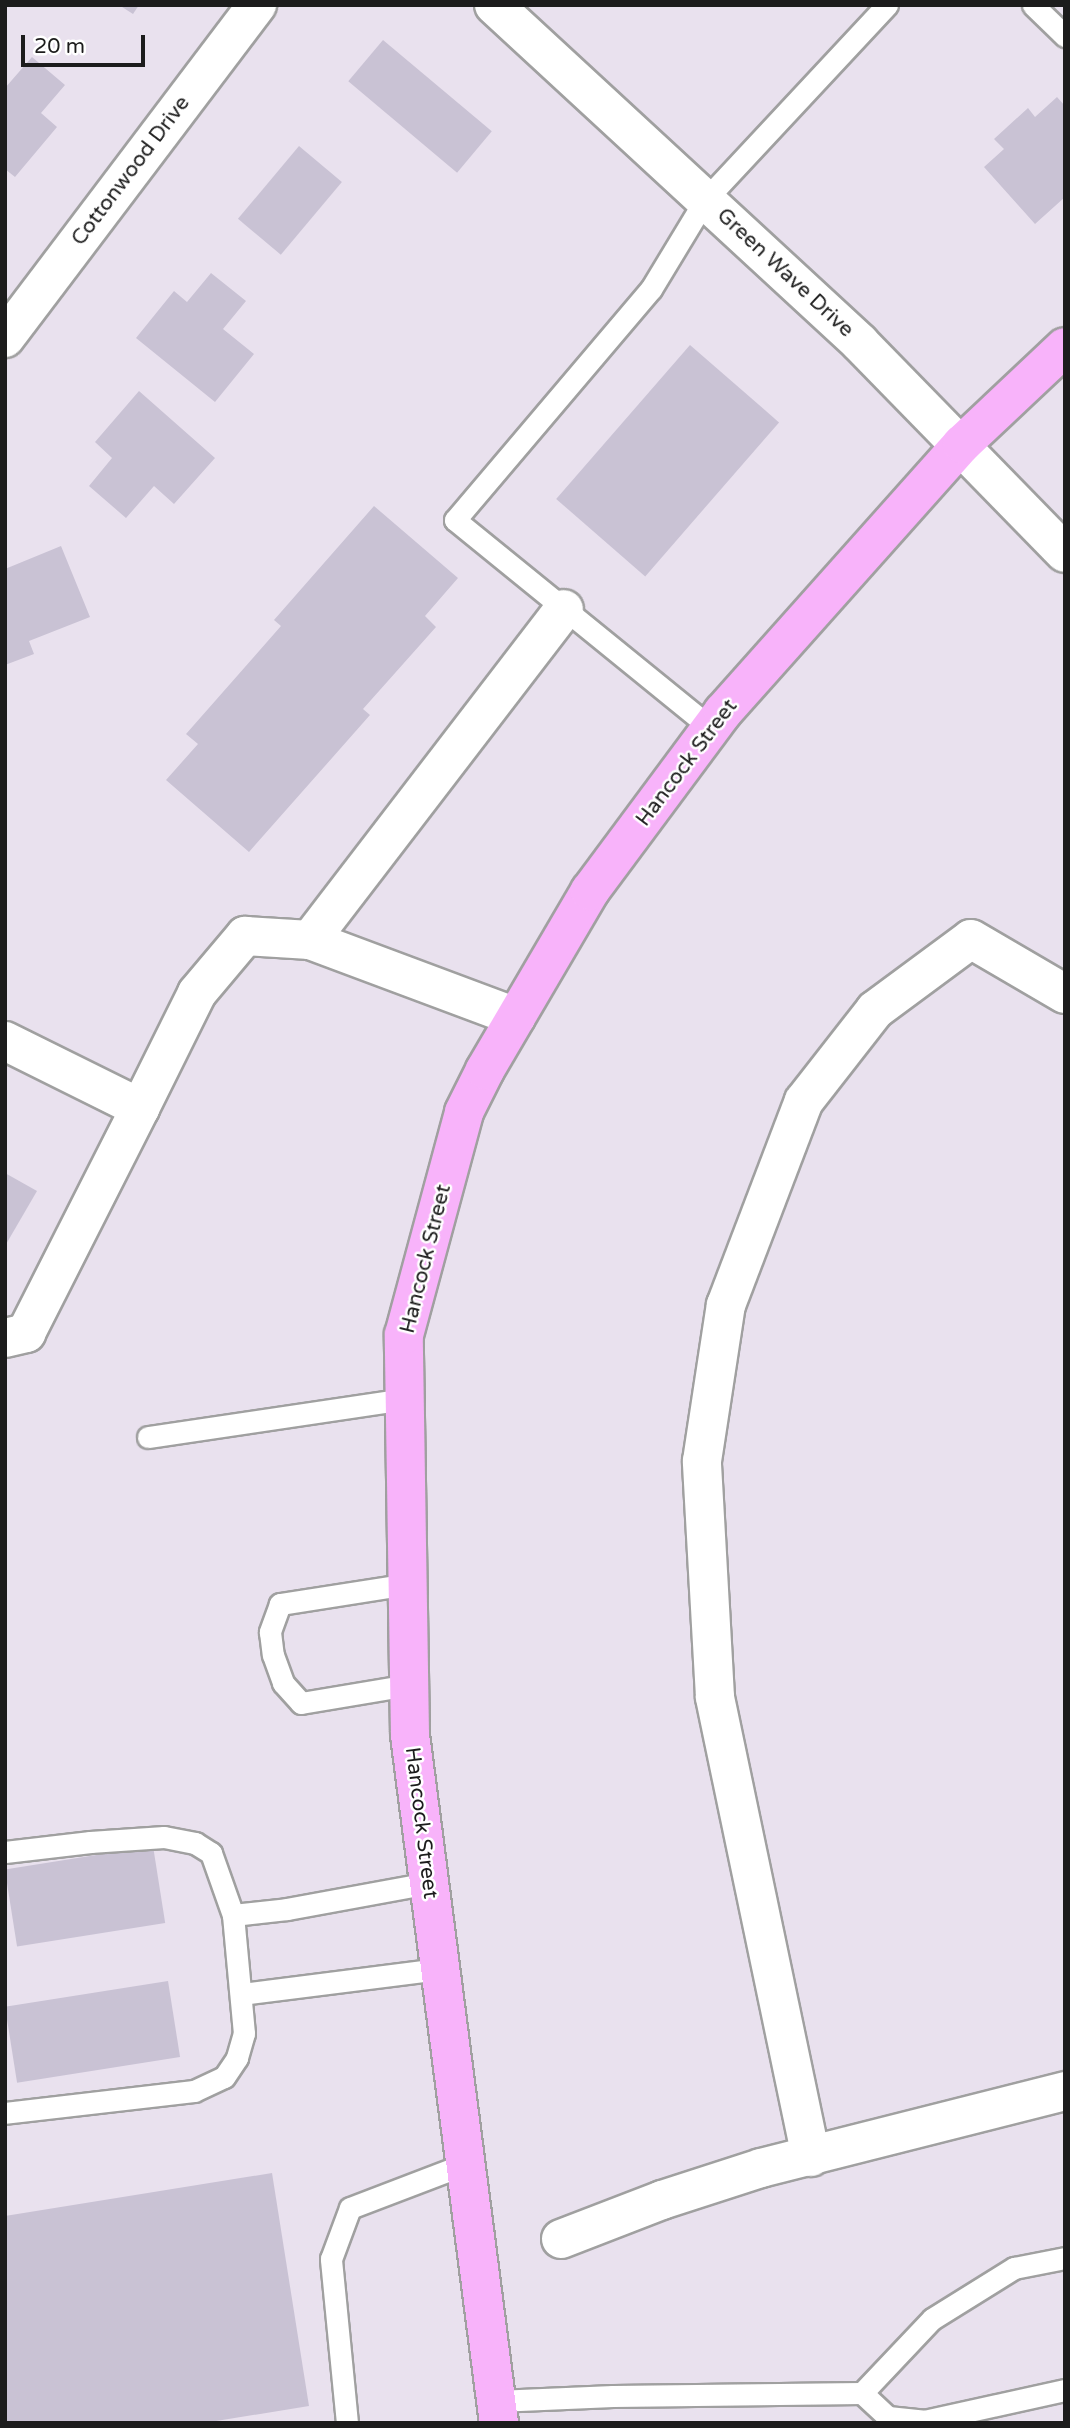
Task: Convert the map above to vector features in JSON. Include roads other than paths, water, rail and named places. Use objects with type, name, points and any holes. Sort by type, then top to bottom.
[{"type":"street","name":"Cottonwood Drive","points":[[5,338],[257,5]]},
{"type":"street","name":"Green Wave Drive","points":[[494,5],[860,343],[962,444],[1065,553]]},
{"type":"street","name":"Hancock Street","points":[[497,2412],[410,1735],[404,1335],[464,1112],[590,891],[711,728],[962,444],[1065,347]]},
{"type":"street","points":[[310,940],[564,609]]},
{"type":"street","points":[[5,1338],[26,1333],[197,993],[245,936],[310,940],[516,1017]]},
{"type":"street","points":[[811,2157],[715,1697],[702,1461],[726,1305],[803,1101],[875,1010],[971,939],[1065,994]]},
{"type":"street","points":[[5,1041],[140,1108]]},
{"type":"street","points":[[561,2239],[662,2200],[761,2168],[1065,2091]]},
{"type":"lane","points":[[711,728],[455,520],[652,289],[705,200],[887,5]]},
{"type":"lane","points":[[1034,5],[1065,36]]},
{"type":"lane","points":[[148,1437],[405,1399]]},
{"type":"lane","points":[[408,1584],[280,1604],[270,1632],[273,1655],[283,1684],[301,1703],[409,1685]]},
{"type":"lane","points":[[5,1853],[90,1842],[164,1837],[195,1843],[211,1853],[233,1915],[244,2034],[237,2058],[224,2077],[194,2091],[5,2113]]},
{"type":"lane","points":[[233,1915],[288,1909],[429,1883]]},
{"type":"lane","points":[[241,1994],[440,1969]]},
{"type":"lane","points":[[347,2423],[331,2259],[349,2208],[465,2164]]},
{"type":"lane","points":[[862,2393],[932,2319],[1014,2268],[1065,2258]]},
{"type":"lane","points":[[497,2412],[613,2396],[862,2393],[888,2417],[924,2421],[1065,2390]]}]
